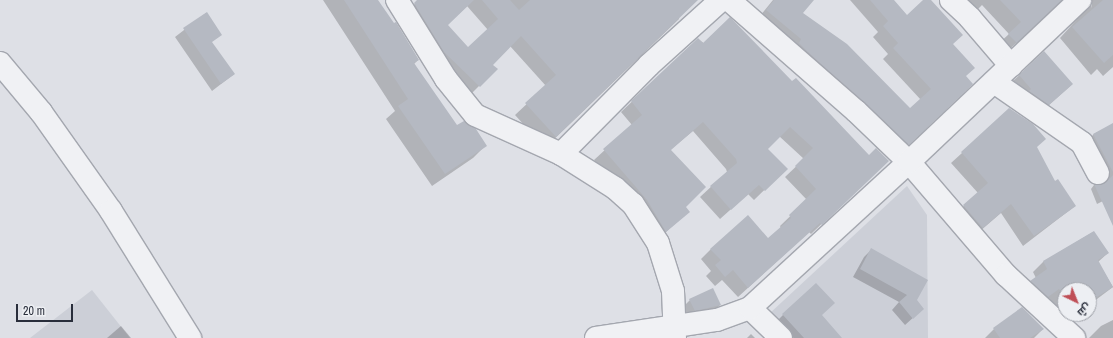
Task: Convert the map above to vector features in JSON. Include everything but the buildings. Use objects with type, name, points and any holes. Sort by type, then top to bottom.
[{"type":"street","points":[[397,0],[446,79],[475,115],[561,154],[615,188],[633,204],[646,222],[658,243],[673,291],[676,332]]},
{"type":"street","points":[[561,154],[649,65],[721,0]]},
{"type":"street","points":[[729,0],[856,111],[909,162],[1006,275],[1074,338]]},
{"type":"street","points":[[951,0],[970,18],[1011,66]]},
{"type":"street","points":[[596,338],[676,332],[717,320],[750,308],[909,162],[1080,0]]},
{"type":"street","points":[[0,64],[41,112],[111,211],[190,338]]},
{"type":"street","points":[[994,82],[1082,143],[1098,173]]},
{"type":"street","points":[[750,308],[781,338]]},
{"type":"shaded area","points":[[907,186],[927,215],[928,338],[794,338],[769,314]]},
{"type":"shaded area","points":[[92,290],[130,338],[30,338]]}]
